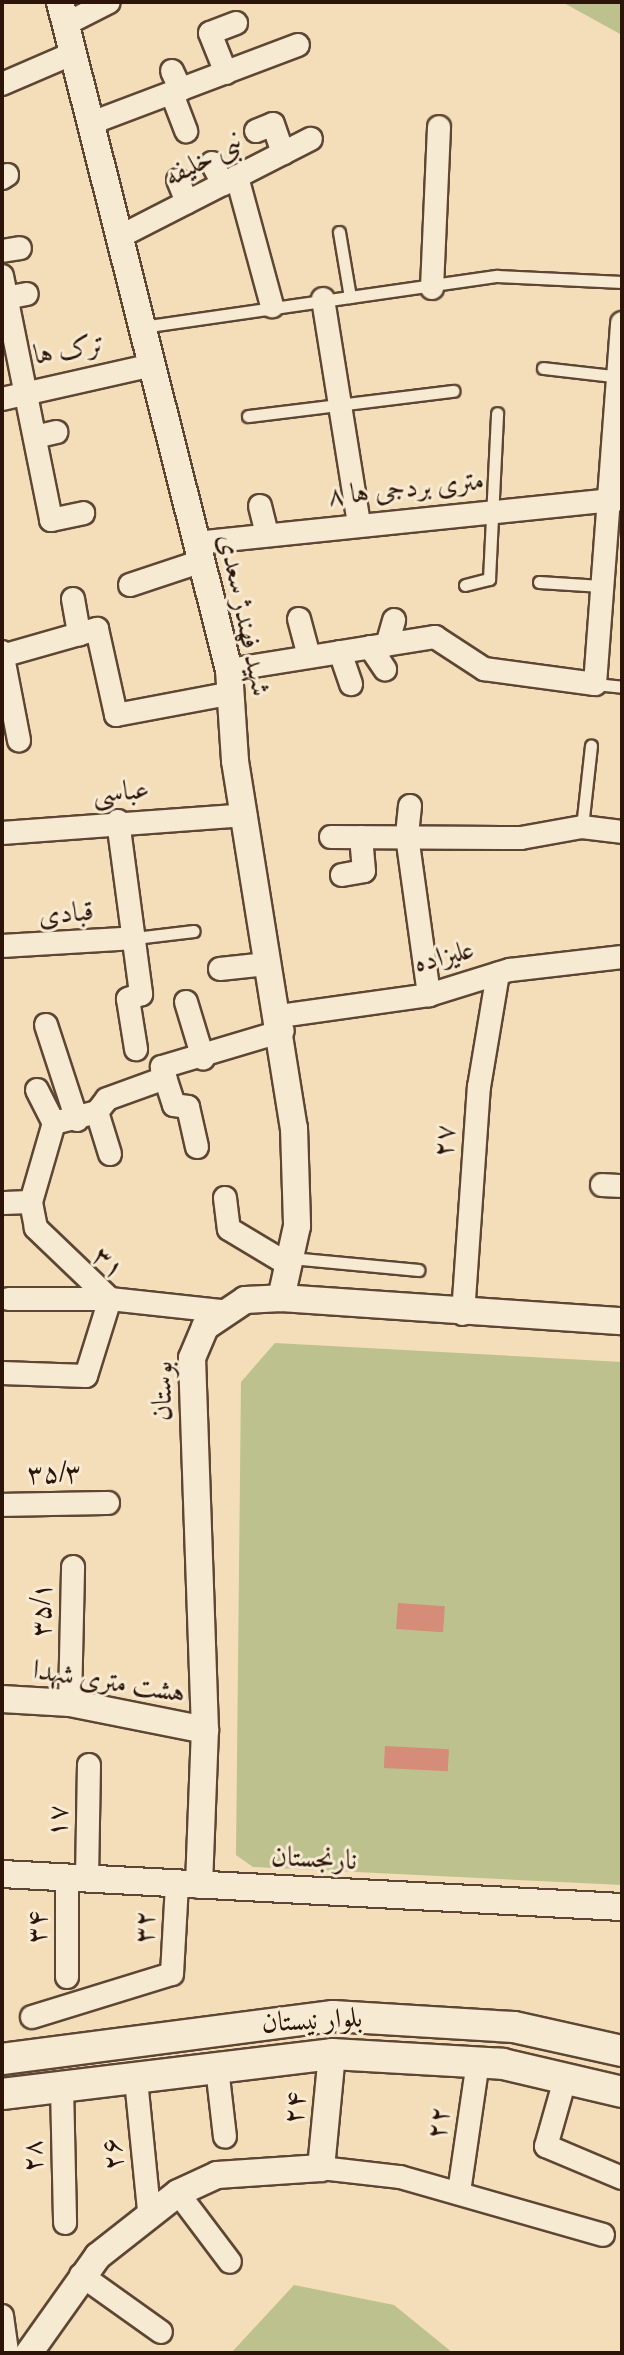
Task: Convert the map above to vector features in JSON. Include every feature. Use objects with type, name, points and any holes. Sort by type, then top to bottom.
[{"type":"main road","name":"بلوار نیستان","points":[[2,2059],[333,2016],[514,2027],[622,2051]]},
{"type":"main road","name":"بلوار نیستان","points":[[2,2094],[332,2054],[478,2062],[566,2076],[622,2092]]},
{"type":"street","points":[[63,13],[109,2]]},
{"type":"street","name":"شهید فهندژ سعدی","points":[[63,13],[123,235],[149,366],[230,681],[245,815],[267,964],[282,1024],[294,1128],[297,1226],[281,1298]]},
{"type":"street","points":[[226,73],[210,33],[236,23]]},
{"type":"street","points":[[94,122],[175,85],[226,73],[298,45]]},
{"type":"street","points":[[2,84],[74,53]]},
{"type":"street","points":[[175,85],[186,131]]},
{"type":"street","points":[[256,131],[273,124],[283,153]]},
{"type":"street","points":[[432,288],[439,127]]},
{"type":"street","name":"نبی خلیفه","points":[[123,235],[311,139]]},
{"type":"street","points":[[212,163],[230,180],[272,306]]},
{"type":"street","points":[[178,180],[187,202]]},
{"type":"street","points":[[12,290],[25,388],[46,434],[51,520],[83,513]]},
{"type":"street","points":[[323,299],[359,523]]},
{"type":"street","points":[[73,599],[88,632],[116,715],[309,657],[435,637],[484,669],[595,684],[614,498],[622,323]]},
{"type":"street","name":"ترک ها","points":[[2,399],[25,388],[149,366]]},
{"type":"street","name":"۸ متری بردجی ها","points":[[130,585],[199,552],[267,534],[614,498]]},
{"type":"street","points":[[260,506],[267,534]]},
{"type":"street","points":[[299,619],[309,657]]},
{"type":"street","points":[[385,669],[379,646],[394,620]]},
{"type":"street","points":[[19,740],[2,655],[88,632]]},
{"type":"street","points":[[340,652],[351,684]]},
{"type":"street","points":[[410,806],[407,836],[429,995]]},
{"type":"street","name":"عباسی","points":[[2,833],[118,821],[245,815]]},
{"type":"street","points":[[118,821],[141,994],[128,999],[136,1049]]},
{"type":"street","points":[[331,837],[521,838],[582,827],[622,832]]},
{"type":"street","points":[[342,875],[364,871],[361,837]]},
{"type":"street","name":"قبادی","points":[[3,949],[135,938]]},
{"type":"street","name":"علیزاده","points":[[54,1123],[87,1116],[107,1099],[164,1072],[203,1058],[216,1046],[282,1024],[429,995],[498,974],[622,957]]},
{"type":"street","points":[[220,969],[267,964]]},
{"type":"street","name":"۲۷","points":[[463,1314],[479,1087],[498,974]]},
{"type":"street","points":[[186,1002],[203,1058]]},
{"type":"street","points":[[46,1025],[87,1116],[110,1154]]},
{"type":"street","points":[[164,1072],[174,1105],[188,1107],[197,1147]]},
{"type":"street","points":[[2,1203],[31,1202],[54,1123],[37,1090]]},
{"type":"street","points":[[225,1198],[229,1229],[290,1262]]},
{"type":"street","name":"۳۱","points":[[2,1373],[86,1376],[110,1299],[36,1228],[31,1202]]},
{"type":"street","points":[[9,1299],[110,1299],[220,1311],[245,1300],[281,1298],[463,1314],[622,1321]]},
{"type":"street","name":"بوستان","points":[[188,1885],[205,1730],[192,1358],[220,1311]]},
{"type":"street","name":"۳۵/۳","points":[[2,1505],[108,1503]]},
{"type":"street","name":"۳۵/۱","points":[[70,1703],[73,1567]]},
{"type":"street","name":"هشت متری شهدا","points":[[2,1699],[70,1703],[205,1730]]},
{"type":"street","name":"۱۷","points":[[77,1878],[89,1765]]},
{"type":"street","name":"نارنجستان","points":[[2,1874],[622,1907]]},
{"type":"street","name":"۳۴","points":[[67,1977],[77,1878]]},
{"type":"street","name":"۳۲","points":[[32,2017],[172,1974],[188,1885]]},
{"type":"street","name":"۲۴","points":[[321,2168],[332,2054]]},
{"type":"street","name":"۲۲","points":[[459,2192],[478,2062]]},
{"type":"street","points":[[217,2068],[225,2137]]},
{"type":"street","points":[[566,2076],[546,2146],[622,2178]]},
{"type":"street","name":"۲۸","points":[[62,2087],[65,2223]]},
{"type":"street","name":"۲۶","points":[[137,2090],[149,2211]]},
{"type":"street","points":[[2,2316],[25,2353],[81,2275],[149,2211],[217,2175],[321,2168],[459,2192],[603,2235]]},
{"type":"street","points":[[178,2193],[230,2262]]},
{"type":"street","points":[[81,2275],[161,2332]]},
{"type":"lane","points":[[339,232],[350,297]]},
{"type":"lane","points":[[141,327],[323,299],[547,273],[622,282]]},
{"type":"lane","points":[[543,368],[618,377]]},
{"type":"lane","points":[[248,416],[453,391]]},
{"type":"lane","points":[[465,585],[489,579],[488,510],[497,413]]},
{"type":"lane","points":[[539,582],[608,572]]},
{"type":"lane","points":[[595,684],[622,687]]},
{"type":"lane","points":[[582,827],[591,745]]},
{"type":"lane","points":[[135,938],[194,931]]},
{"type":"lane","points":[[290,1262],[418,1270]]},
{"type":"green space","points":[[562,2],[622,2],[622,35]]},
{"type":"green space","points":[[275,1343],[622,1362],[622,1885],[253,1867],[236,1855],[241,1382]]},
{"type":"green space","points":[[294,2285],[394,2305],[453,2353],[231,2353]]},
{"type":"building","points":[[398,1603],[445,1606],[443,1632],[396,1629]]},
{"type":"building","points":[[385,1746],[449,1749],[448,1771],[384,1768]]}]
